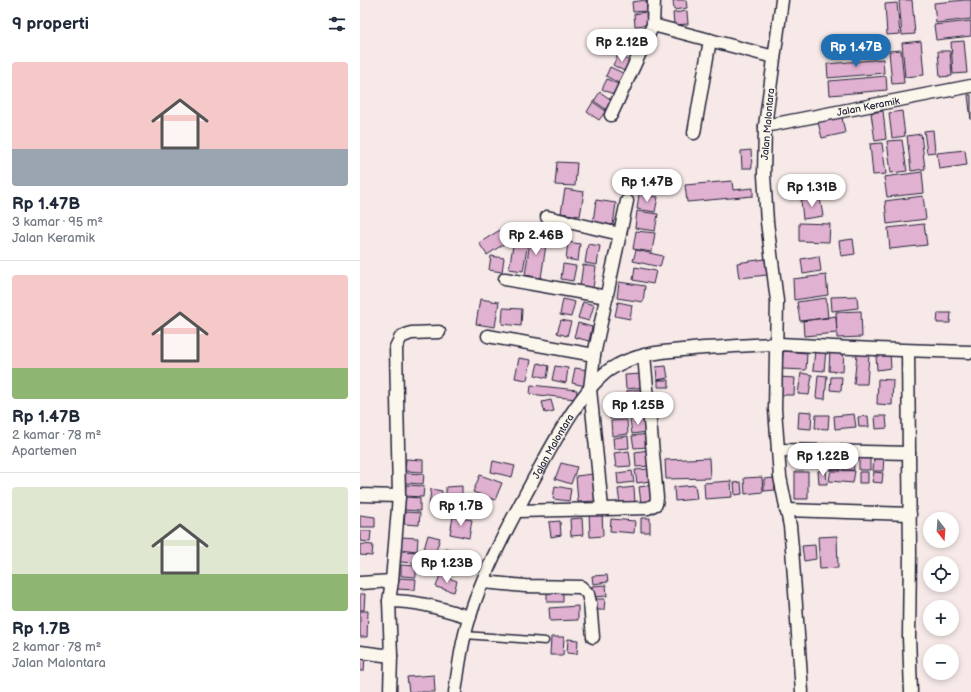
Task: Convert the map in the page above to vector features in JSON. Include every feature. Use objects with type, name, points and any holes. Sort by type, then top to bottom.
[{"type":"street","points":[[611,115],[653,25],[654,0]]},
{"type":"street","name":"Jalan Malontara","points":[[776,344],[776,301],[767,222],[764,175],[765,126],[782,0]]},
{"type":"street","points":[[653,25],[774,57]]},
{"type":"street","points":[[694,133],[710,40]]},
{"type":"street","name":"Jalan Keramik","points":[[765,126],[971,86]]},
{"type":"street","points":[[602,508],[590,389],[594,355],[627,201]]},
{"type":"street","points":[[547,217],[620,234]]},
{"type":"street","points":[[505,279],[607,297]]},
{"type":"street","points":[[390,692],[391,656],[389,601],[399,496],[396,347],[401,337],[411,333],[439,332]]},
{"type":"street","points":[[488,336],[594,355]]},
{"type":"street","points":[[776,344],[775,409],[780,477],[790,526],[802,692]]},
{"type":"street","name":"Jalan Malontara","points":[[455,692],[465,635],[470,618],[483,582],[517,511],[570,417],[590,389],[609,371],[644,355],[681,350],[776,344],[908,351],[971,352]]},
{"type":"street","points":[[908,351],[908,453],[910,514],[909,636],[911,692]]},
{"type":"street","points":[[517,511],[648,508],[656,504],[657,498],[644,355]]},
{"type":"street","points":[[778,450],[908,453]]},
{"type":"street","points":[[360,495],[399,496]]},
{"type":"street","points":[[786,510],[910,514]]},
{"type":"street","points":[[360,583],[392,581]]},
{"type":"street","points":[[483,582],[525,586],[581,587],[588,594],[593,637]]},
{"type":"street","points":[[389,601],[419,603],[470,618]]},
{"type":"street","points":[[360,652],[391,656]]},
{"type":"lane","points":[[465,635],[545,641]]},
{"type":"building","points":[[646,0],[647,11],[633,12],[632,2]]},
{"type":"building","points":[[673,0],[686,0],[687,8],[674,10]]},
{"type":"building","points":[[899,0],[912,0],[915,34],[902,35]]},
{"type":"building","points":[[971,0],[971,19],[936,23],[934,3]]},
{"type":"building","points":[[897,3],[900,34],[887,35],[885,4]]},
{"type":"building","points":[[687,11],[688,24],[674,25],[673,13]]},
{"type":"building","points":[[646,12],[647,25],[635,26],[634,14]]},
{"type":"building","points":[[971,21],[971,36],[936,40],[934,25]]},
{"type":"building","points":[[921,41],[924,75],[905,77],[902,43]]},
{"type":"building","points":[[964,41],[967,73],[953,74],[951,42]]},
{"type":"building","points":[[901,50],[904,83],[892,84],[889,51]]},
{"type":"building","points":[[938,51],[950,51],[952,76],[940,77]]},
{"type":"building","points":[[618,55],[632,62],[626,72],[613,65]]},
{"type":"building","points":[[883,59],[884,73],[828,78],[827,64]]},
{"type":"building","points":[[610,67],[625,74],[620,84],[606,76]]},
{"type":"building","points":[[886,76],[887,90],[830,95],[829,81]]},
{"type":"building","points":[[607,79],[620,85],[615,95],[602,89]]},
{"type":"building","points":[[600,92],[613,101],[607,110],[594,101]]},
{"type":"building","points":[[968,95],[971,95],[971,120]]},
{"type":"building","points":[[593,102],[606,111],[599,120],[587,112]]},
{"type":"building","points":[[883,111],[886,139],[875,141],[871,113]]},
{"type":"building","points":[[902,111],[905,136],[892,138],[889,113]]},
{"type":"building","points":[[842,117],[845,133],[822,138],[818,122]]},
{"type":"building","points":[[933,130],[935,152],[927,153],[924,131]]},
{"type":"building","points":[[921,134],[925,169],[911,171],[907,136]]},
{"type":"building","points":[[902,140],[907,171],[891,173],[887,141]]},
{"type":"building","points":[[882,143],[886,174],[873,175],[870,144]]},
{"type":"building","points":[[751,150],[752,168],[742,168],[741,151]]},
{"type":"building","points":[[965,150],[967,165],[939,169],[937,153]]},
{"type":"building","points":[[557,162],[577,163],[575,186],[555,185]]},
{"type":"building","points":[[922,172],[924,193],[887,197],[884,177]]},
{"type":"building","points":[[732,181],[733,190],[753,188],[753,196],[687,202],[685,185]]},
{"type":"building","points":[[565,189],[584,192],[580,216],[561,213]]},
{"type":"building","points":[[639,194],[658,197],[655,212],[637,209]]},
{"type":"building","points":[[923,196],[926,219],[887,224],[885,201]]},
{"type":"building","points":[[820,198],[823,216],[803,219],[801,200]]},
{"type":"building","points":[[596,200],[616,203],[613,225],[593,222]]},
{"type":"building","points":[[637,211],[658,214],[655,231],[635,228]]},
{"type":"building","points":[[799,223],[830,224],[829,242],[799,241]]},
{"type":"building","points":[[924,224],[927,245],[890,249],[888,228]]},
{"type":"building","points":[[508,225],[516,236],[487,255],[479,243]]},
{"type":"building","points":[[636,231],[655,233],[652,252],[633,249]]},
{"type":"building","points":[[531,235],[547,238],[541,278],[525,275]]},
{"type":"building","points":[[853,239],[855,254],[841,256],[839,241]]},
{"type":"building","points":[[514,240],[528,242],[523,271],[509,269]]},
{"type":"building","points":[[568,242],[580,244],[578,261],[566,259]]},
{"type":"building","points":[[588,244],[600,246],[597,265],[585,263]]},
{"type":"building","points":[[636,250],[663,256],[660,267],[633,261]]},
{"type":"building","points":[[491,256],[504,258],[502,272],[489,270]]},
{"type":"building","points":[[819,256],[821,271],[803,274],[801,259]]},
{"type":"building","points":[[765,259],[767,275],[739,278],[737,263]]},
{"type":"building","points":[[563,264],[576,266],[573,281],[561,279]]},
{"type":"building","points":[[583,265],[596,267],[593,288],[580,286]]},
{"type":"building","points":[[635,267],[656,271],[653,284],[633,280]]},
{"type":"building","points":[[826,275],[828,295],[794,300],[793,279]]},
{"type":"building","points":[[619,282],[645,286],[643,302],[617,298]]},
{"type":"building","points":[[857,296],[858,308],[832,311],[831,297]]},
{"type":"building","points":[[826,298],[828,318],[800,321],[797,302]]},
{"type":"building","points":[[480,299],[499,302],[495,327],[476,324]]},
{"type":"building","points":[[563,299],[575,302],[571,317],[560,315]]},
{"type":"building","points":[[583,302],[594,305],[589,321],[578,318]]},
{"type":"building","points":[[618,302],[632,305],[630,319],[615,316]]},
{"type":"building","points":[[503,308],[522,309],[521,326],[502,324]]},
{"type":"building","points":[[861,311],[862,337],[837,338],[836,312]]},
{"type":"building","points":[[938,313],[951,313],[950,323],[937,323]]},
{"type":"building","points":[[836,316],[837,333],[804,336],[803,321]]},
{"type":"building","points":[[561,320],[571,322],[567,336],[557,333]]},
{"type":"building","points":[[578,323],[592,327],[589,341],[574,337]]},
{"type":"building","points":[[830,347],[844,348],[843,372],[829,371]]},
{"type":"building","points":[[815,350],[826,350],[824,371],[813,370]]},
{"type":"building","points":[[783,351],[807,353],[806,370],[782,369]]},
{"type":"building","points":[[857,354],[869,354],[867,384],[854,384]]},
{"type":"building","points":[[890,354],[891,368],[877,370],[876,355]]},
{"type":"building","points":[[519,358],[531,360],[527,380],[515,378]]},
{"type":"building","points":[[538,363],[549,366],[547,378],[535,375]]},
{"type":"building","points":[[555,366],[568,368],[566,383],[552,380]]},
{"type":"building","points":[[666,366],[668,378],[657,380],[656,367]]},
{"type":"building","points":[[575,368],[588,370],[585,386],[572,383]]},
{"type":"building","points":[[801,373],[812,375],[809,395],[798,394]]},
{"type":"building","points":[[642,374],[644,387],[626,389],[625,375]]},
{"type":"building","points":[[818,375],[827,376],[825,399],[816,398]]},
{"type":"building","points":[[778,377],[795,378],[794,395],[778,395]]},
{"type":"building","points":[[831,377],[842,377],[841,391],[830,390]]},
{"type":"building","points":[[878,379],[893,380],[892,405],[877,404]]},
{"type":"building","points":[[658,380],[669,380],[669,387],[658,387]]},
{"type":"building","points":[[531,385],[577,390],[576,399],[530,394]]},
{"type":"building","points":[[643,389],[645,399],[628,401],[627,391]]},
{"type":"building","points":[[551,400],[554,411],[545,413],[542,402]]},
{"type":"building","points":[[644,401],[646,415],[630,416],[628,403]]},
{"type":"building","points":[[624,406],[626,418],[610,419],[609,408]]},
{"type":"building","points":[[799,411],[812,412],[811,429],[798,428]]},
{"type":"building","points":[[854,414],[856,427],[835,429],[834,416]]},
{"type":"building","points":[[816,415],[829,415],[828,429],[815,428]]},
{"type":"building","points":[[868,416],[869,427],[859,427],[858,417]]},
{"type":"building","points":[[875,416],[886,416],[887,428],[876,429]]},
{"type":"building","points":[[645,418],[647,432],[632,434],[630,419]]},
{"type":"building","points":[[627,420],[628,434],[612,436],[611,421]]},
{"type":"building","points":[[648,434],[649,447],[634,448],[632,436]]},
{"type":"building","points":[[628,436],[629,448],[614,449],[613,438]]},
{"type":"building","points":[[648,450],[650,466],[636,467],[635,452]]},
{"type":"building","points":[[629,451],[631,466],[616,467],[614,453]]},
{"type":"building","points":[[815,453],[827,454],[826,468],[814,467]]},
{"type":"building","points":[[804,454],[813,454],[812,468],[803,468]]},
{"type":"building","points":[[832,455],[840,455],[840,471],[832,471]]},
{"type":"building","points":[[853,457],[854,470],[843,470],[843,458]]},
{"type":"building","points":[[859,457],[870,457],[870,470],[859,470]]},
{"type":"building","points":[[874,457],[884,457],[883,471],[873,471]]},
{"type":"building","points":[[709,458],[710,478],[666,479],[665,460]]},
{"type":"building","points":[[406,459],[423,460],[423,472],[405,471]]},
{"type":"building","points":[[493,461],[515,466],[512,477],[491,472]]},
{"type":"building","points":[[561,463],[577,467],[571,484],[555,479]]},
{"type":"building","points":[[649,469],[650,481],[637,483],[635,470]]},
{"type":"building","points":[[831,469],[855,471],[853,483],[829,481]]},
{"type":"building","points":[[826,470],[827,484],[819,484],[818,471]]},
{"type":"building","points":[[632,471],[634,482],[618,484],[617,473]]},
{"type":"building","points":[[795,472],[808,472],[808,499],[795,499]]},
{"type":"building","points":[[859,472],[868,472],[868,483],[859,483]]},
{"type":"building","points":[[874,472],[883,473],[882,483],[872,482]]},
{"type":"building","points":[[405,473],[424,474],[423,484],[405,483]]},
{"type":"building","points":[[593,474],[595,501],[578,502],[576,476]]},
{"type":"building","points":[[480,475],[502,483],[495,500],[473,492]]},
{"type":"building","points":[[762,477],[763,492],[745,494],[744,478]]},
{"type":"building","points":[[774,478],[775,490],[764,491],[764,479]]},
{"type":"building","points":[[731,481],[732,497],[705,499],[704,483]]},
{"type":"building","points":[[741,482],[742,494],[735,495],[734,483]]},
{"type":"building","points":[[406,485],[424,486],[423,497],[405,496]]},
{"type":"building","points":[[652,485],[654,502],[641,503],[639,487]]},
{"type":"building","points":[[695,485],[697,499],[675,501],[674,487]]},
{"type":"building","points":[[462,486],[462,505],[452,505],[452,515],[442,515],[441,503],[446,503],[446,487]]},
{"type":"building","points":[[555,486],[571,489],[569,501],[553,499]]},
{"type":"building","points":[[634,487],[635,504],[620,505],[618,489]]},
{"type":"building","points":[[431,489],[442,491],[440,509],[429,507]]},
{"type":"building","points":[[405,497],[420,498],[420,511],[404,510]]},
{"type":"building","points":[[405,512],[420,513],[419,525],[404,524]]},
{"type":"building","points":[[589,512],[602,512],[603,536],[590,537]]},
{"type":"building","points":[[360,515],[375,517],[375,527],[360,527]]},
{"type":"building","points":[[453,517],[472,520],[469,538],[450,534]]},
{"type":"building","points":[[582,518],[583,535],[571,536],[570,519]]},
{"type":"building","points":[[641,518],[650,518],[650,532],[641,532]]},
{"type":"building","points":[[611,519],[635,521],[634,533],[610,531]]},
{"type":"building","points":[[560,521],[561,535],[551,537],[549,522]]},
{"type":"building","points":[[360,531],[371,531],[370,542],[360,541]]},
{"type":"building","points":[[428,535],[440,538],[430,570],[419,567]]},
{"type":"building","points":[[837,536],[838,568],[820,569],[818,537]]},
{"type":"building","points":[[401,537],[418,538],[417,551],[400,549]]},
{"type":"building","points":[[360,544],[373,545],[372,556],[360,555]]},
{"type":"building","points":[[815,545],[816,559],[804,561],[802,546]]},
{"type":"building","points":[[445,548],[460,552],[454,571],[439,567]]},
{"type":"building","points":[[401,551],[418,552],[417,563],[400,562]]},
{"type":"building","points":[[401,565],[416,566],[416,577],[401,576]]},
{"type":"building","points":[[440,575],[457,581],[454,592],[436,587]]},
{"type":"building","points":[[607,575],[608,582],[593,584],[592,576]]},
{"type":"building","points":[[397,578],[416,579],[415,590],[396,589]]},
{"type":"building","points":[[606,585],[607,596],[593,597],[592,586]]},
{"type":"building","points":[[563,588],[563,602],[547,602],[547,589]]},
{"type":"building","points":[[360,594],[365,594],[364,610],[360,610]]},
{"type":"building","points":[[593,599],[605,599],[604,610],[593,610]]},
{"type":"building","points":[[578,606],[578,620],[550,621],[549,608]]},
{"type":"building","points":[[360,611],[368,611],[367,637],[360,637]]},
{"type":"building","points":[[551,637],[564,637],[563,655],[550,655]]},
{"type":"building","points":[[568,639],[578,640],[577,654],[567,653]]},
{"type":"building","points":[[360,656],[365,656],[364,671],[360,671]]},
{"type":"building","points":[[434,675],[435,692],[409,692],[407,677]]}]
